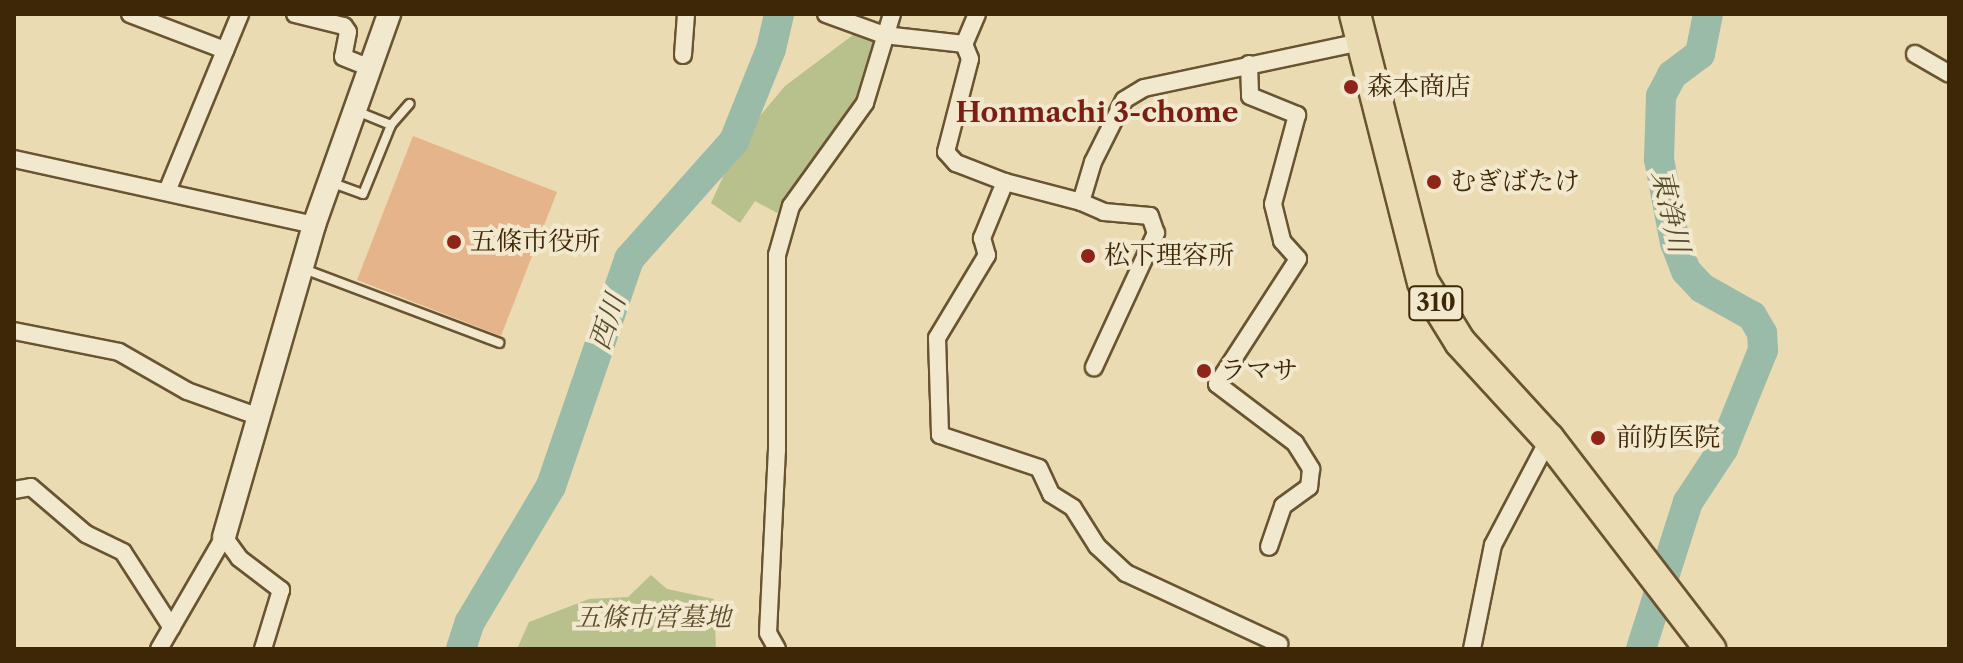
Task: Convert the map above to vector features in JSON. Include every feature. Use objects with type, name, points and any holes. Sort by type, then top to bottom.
[{"type":"highway","name":"310","points":[[1358,28],[1423,282],[1460,342],[1549,439],[1710,649]]},
{"type":"street","points":[[130,14],[225,50]]},
{"type":"street","points":[[168,189],[240,14]]},
{"type":"street","points":[[295,14],[344,26],[348,32],[343,57],[368,67]]},
{"type":"street","points":[[159,649],[224,537],[314,225],[389,14]]},
{"type":"street","points":[[683,55],[686,14]]},
{"type":"street","points":[[826,14],[884,35],[964,44]]},
{"type":"street","points":[[777,649],[768,633],[777,450],[777,255],[791,206],[865,103],[892,14]]},
{"type":"street","points":[[977,14],[964,44],[970,59],[946,152],[956,163],[1005,182],[1081,202],[1104,212],[1150,216],[1156,233],[1094,367]]},
{"type":"street","points":[[1081,202],[1093,162],[1124,100],[1144,88],[1249,64],[1358,28]]},
{"type":"street","points":[[1915,54],[1949,74]]},
{"type":"street","points":[[1249,64],[1250,96],[1297,115],[1273,204],[1282,241],[1298,259],[1217,384],[1295,443],[1311,469],[1309,487],[1283,506],[1269,547]]},
{"type":"street","points":[[14,159],[90,180],[168,189],[314,225]]},
{"type":"street","points":[[1005,182],[982,238],[987,255],[937,338],[940,435],[1039,468],[1051,494],[1073,508],[1097,546],[1126,573],[1279,644]]},
{"type":"street","points":[[14,331],[119,352],[187,391],[257,416]]},
{"type":"street","points":[[1472,649],[1493,545],[1549,439]]},
{"type":"street","points":[[14,490],[31,487],[86,534],[123,552],[172,628]]},
{"type":"street","points":[[224,537],[239,558],[281,590],[263,649]]},
{"type":"lane","points":[[329,181],[363,194],[391,125],[409,104]]},
{"type":"lane","points":[[353,109],[391,125]]},
{"type":"lane","points":[[301,268],[499,343]]},
{"type":"green space","points":[[857,32],[876,41],[857,100],[777,213],[755,201],[740,223],[711,203],[740,140],[785,86]]},
{"type":"green space","name":"五條市営墓地","points":[[651,575],[667,589],[714,599],[716,649],[517,649],[529,622],[589,599],[628,597]]},
{"type":"building","points":[[413,136],[557,192],[501,336],[357,280]]},
{"type":"waterway","name":"西川","points":[[461,649],[470,622],[551,486],[629,259],[734,141],[771,49],[779,14]]},
{"type":"waterway","name":"東浄川","points":[[1641,649],[1688,502],[1723,449],[1763,350],[1762,333],[1752,316],[1702,288],[1686,271],[1675,243],[1659,159],[1661,96],[1672,75],[1700,54],[1708,14]]},
{"type":"place","name":"森本商店","points":[[1351,87]]},
{"type":"place","name":"むぎばたけ","points":[[1434,182]]},
{"type":"place","name":"五條市役所","points":[[454,242]]},
{"type":"place","name":"松下理容所","points":[[1088,256]]},
{"type":"place","name":"ラマサ","points":[[1204,371]]},
{"type":"place","name":"前防医院","points":[[1598,438]]},
{"type":"district","name":"Honmachi 3-chome","points":[[1097,112]]}]
